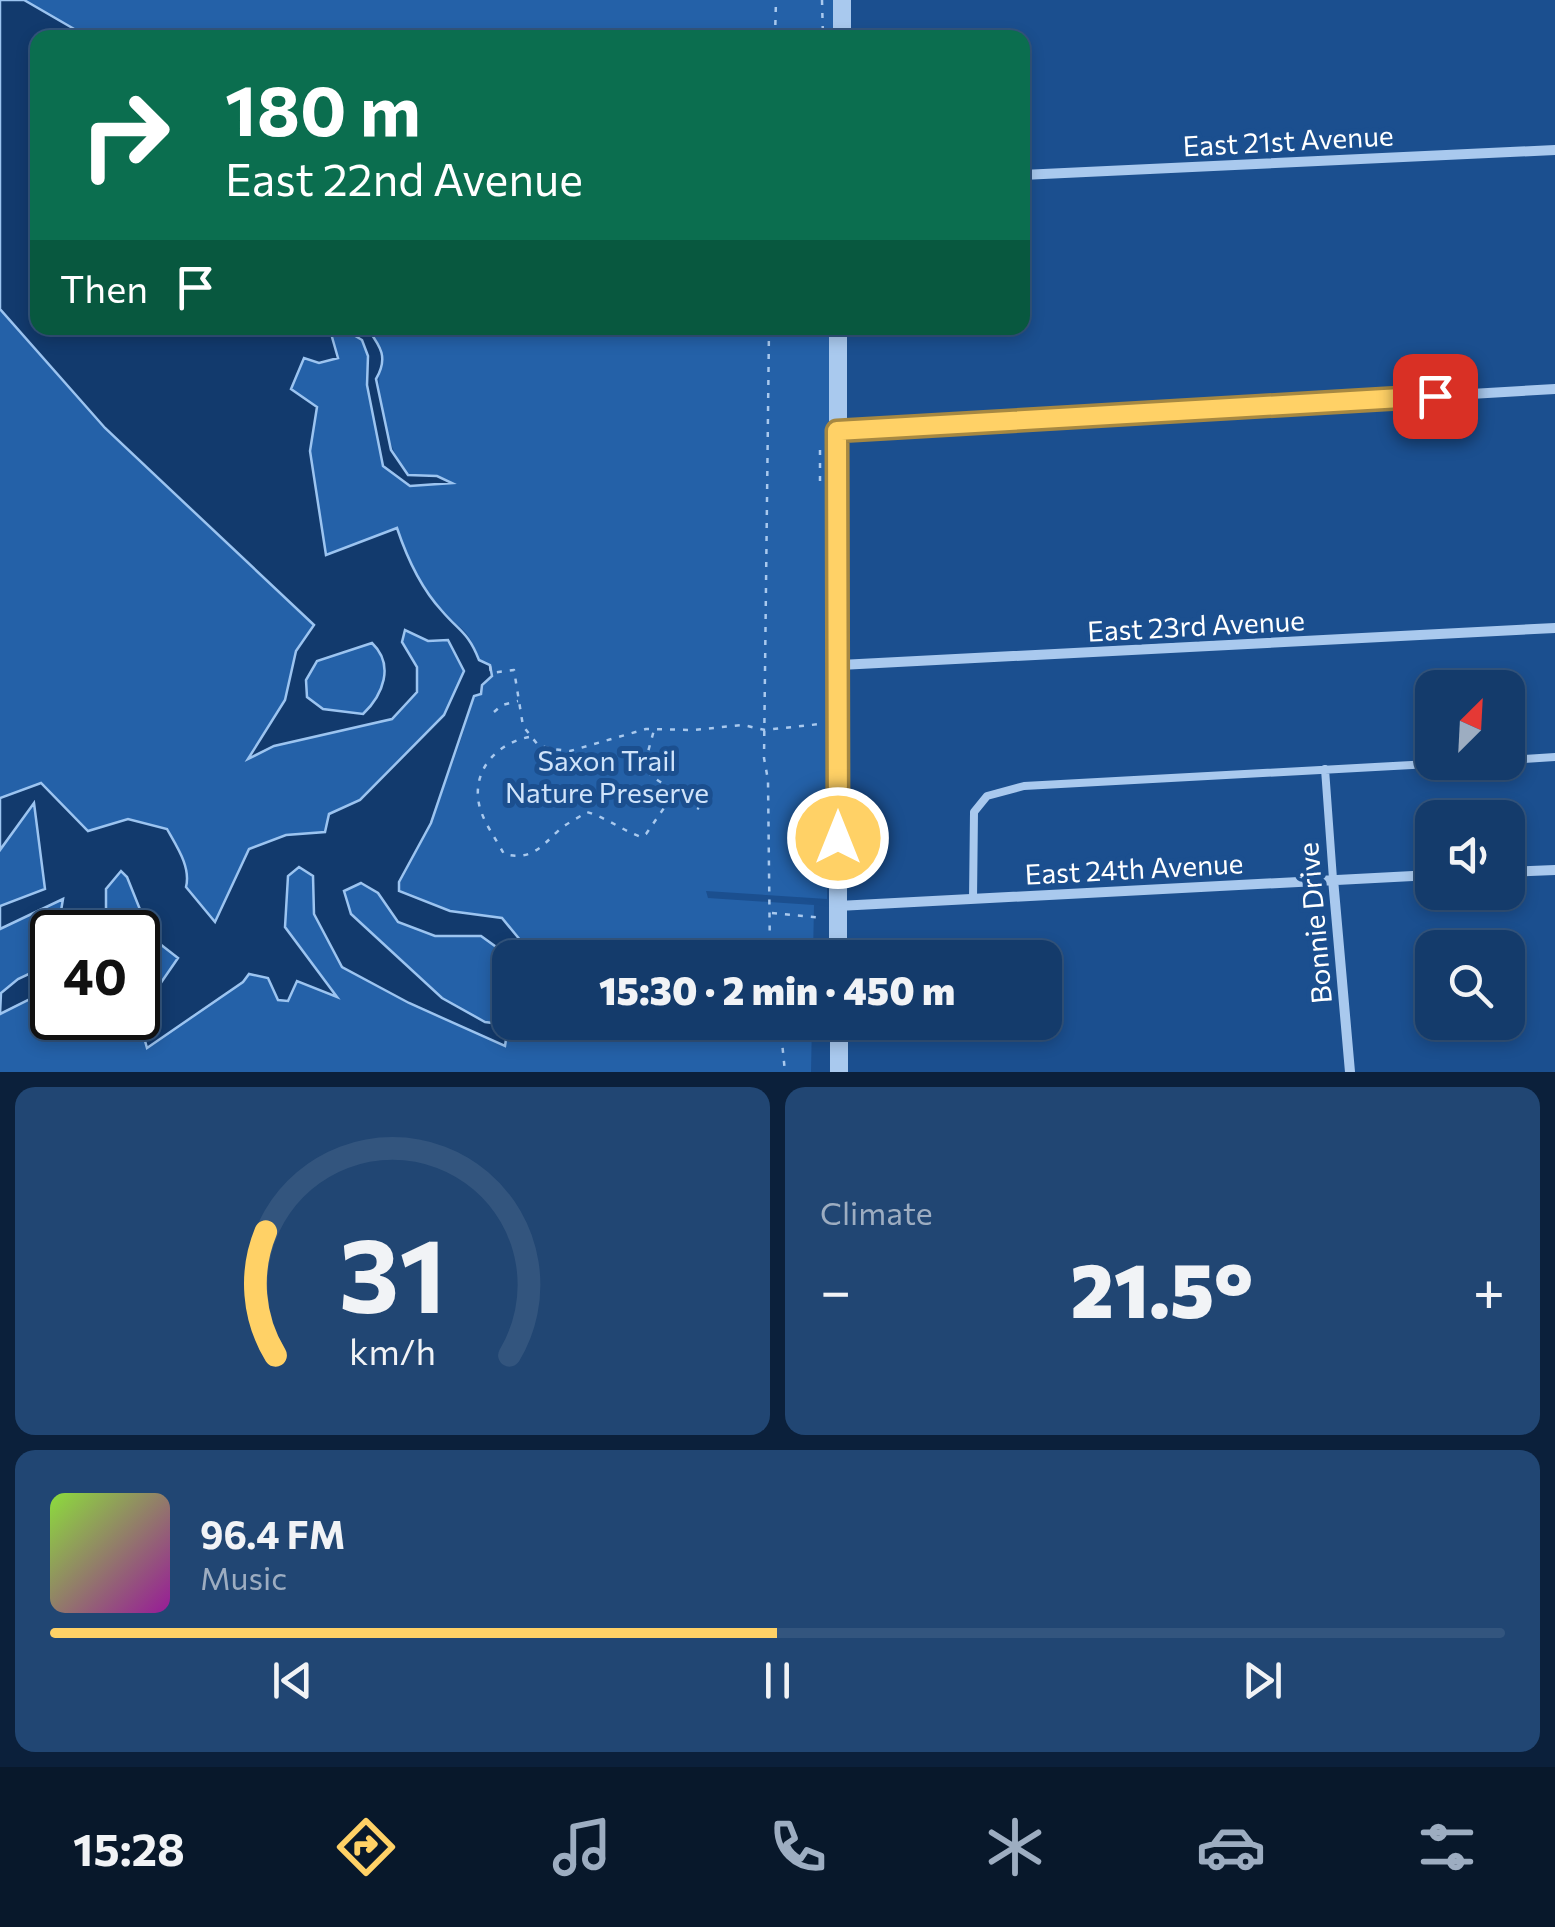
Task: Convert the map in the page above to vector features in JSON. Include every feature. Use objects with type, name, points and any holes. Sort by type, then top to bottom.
[{"type":"street","points":[[842,0],[842,30]]},
{"type":"street","name":"East 21st Avenue","points":[[1030,175],[1555,150]]},
{"type":"street","points":[[836,940],[832,912],[840,665],[838,335]]},
{"type":"street","points":[[837,431],[1555,389]]},
{"type":"street","name":"East 23rd Avenue","points":[[840,665],[1555,628]]},
{"type":"street","points":[[1525,871],[1555,870]]},
{"type":"street","name":"East 24th Avenue","points":[[832,912],[974,899],[1415,876]]},
{"type":"street","name":"Bonnie Drive","points":[[1333,880],[1350,1072]]},
{"type":"street","points":[[839,1040],[839,1072]]},
{"type":"lane","points":[[1525,759],[1555,757]]},
{"type":"lane","points":[[974,899],[974,812],[987,796],[1024,786],[1415,765]]},
{"type":"lane","name":"Bonnie Drive","points":[[1324,769],[1333,880]]},
{"type":"path","points":[[775,30],[776,0]]},
{"type":"path","points":[[822,0],[824,30]]},
{"type":"path","points":[[769,335],[764,730],[770,940]]},
{"type":"path","points":[[490,666],[491,673],[514,670],[528,737],[538,745],[570,751],[627,732],[743,725],[764,730],[826,724]]},
{"type":"path","points":[[494,712],[502,705],[519,701]]},
{"type":"path","points":[[654,730],[646,759],[651,776],[665,784],[673,796],[699,809]]},
{"type":"path","points":[[528,737],[512,740],[500,749],[480,774],[479,804],[504,854],[518,858],[538,852],[562,828],[587,812],[642,837],[673,796]]},
{"type":"path","points":[[770,912],[832,912]]},
{"type":"path","points":[[782,1040],[785,1072]]},
{"type":"green space","points":[[24,0],[842,0],[842,30],[75,30]]},
{"type":"green space","points":[[0,309],[105,428],[314,625],[296,651],[285,700],[250,758],[274,746],[392,719],[417,667],[402,642],[405,630],[428,641],[448,640],[464,671],[445,715],[360,800],[329,814],[325,832],[286,835],[249,849],[215,923],[185,887],[184,865],[167,829],[128,819],[88,831],[41,783],[0,798]]},
{"type":"green space","name":"Saxon Trail Nature Preserve","points":[[333,335],[354,335],[362,340],[368,356],[367,385],[383,466],[410,486],[450,483],[437,476],[407,475],[399,461],[382,414],[382,349],[372,335],[838,335],[840,665],[827,685],[827,899],[706,891],[708,898],[814,905],[813,940],[520,940],[502,918],[450,911],[399,891],[399,882],[439,797],[467,722],[476,658],[469,637],[436,604],[407,559],[326,556],[310,451],[317,408],[291,389],[304,358]]},
{"type":"green space","points":[[373,643],[383,662],[384,680],[363,714],[323,709],[307,697],[306,680],[317,661]]},
{"type":"green space","points":[[34,802],[45,890],[0,906],[0,850]]},
{"type":"green space","points":[[299,866],[313,875],[314,914],[342,967],[504,1046],[505,1040],[812,1040],[811,1072],[0,1072],[0,1014],[30,999],[30,1040],[145,1040],[147,1048],[243,982],[249,973],[297,981],[335,995],[285,927],[288,875]]},
{"type":"green space","points":[[121,870],[140,910],[106,910],[106,889]]},
{"type":"green space","points":[[361,883],[378,893],[398,922],[435,936],[481,936],[492,944],[492,1023],[442,998],[351,914],[344,891]]},
{"type":"green space","points":[[63,899],[61,910],[40,910]]},
{"type":"green space","points":[[30,915],[30,977],[0,995],[0,929]]},
{"type":"green space","points":[[160,944],[179,958],[160,985]]},
{"type":"shaded area","points":[[0,0],[24,0],[76,30],[30,30],[30,335],[334,335],[338,358],[319,363],[304,358],[291,389],[317,407],[310,451],[326,555],[397,528],[427,592],[467,638],[479,660],[490,665],[492,676],[482,685],[481,694],[474,696],[431,823],[399,882],[399,891],[450,911],[502,918],[520,940],[492,940],[492,944],[481,936],[435,936],[398,922],[378,893],[361,883],[344,891],[351,914],[442,998],[492,1023],[492,1040],[506,1040],[505,1046],[409,1003],[342,967],[314,914],[313,876],[299,867],[288,876],[285,927],[337,997],[297,981],[288,1001],[278,1000],[268,978],[249,974],[160,1039],[160,984],[178,958],[160,944],[160,910],[140,910],[121,871],[106,889],[106,910],[61,910],[63,899],[40,910],[30,910],[30,915],[0,929],[0,906],[45,889],[34,803],[0,850],[0,798],[41,783],[88,831],[128,819],[167,829],[185,865],[186,887],[215,922],[249,849],[286,835],[325,832],[329,814],[360,800],[444,715],[464,671],[448,640],[428,641],[405,630],[402,642],[417,667],[417,692],[392,719],[274,746],[248,759],[285,700],[296,651],[314,625],[105,428],[0,309]],"holes":[[[372,643],[383,661],[381,689],[363,714],[323,709],[307,697],[306,680],[317,661]]]},
{"type":"shaded area","points":[[354,335],[372,335],[379,346],[382,364],[376,379],[391,450],[408,475],[437,476],[452,483],[410,486],[383,466],[367,385],[368,356],[362,340]]},
{"type":"shaded area","points":[[30,973],[30,999],[0,1014],[1,993]]},
{"type":"route","points":[[838,838],[837,431],[1435,396]]}]
